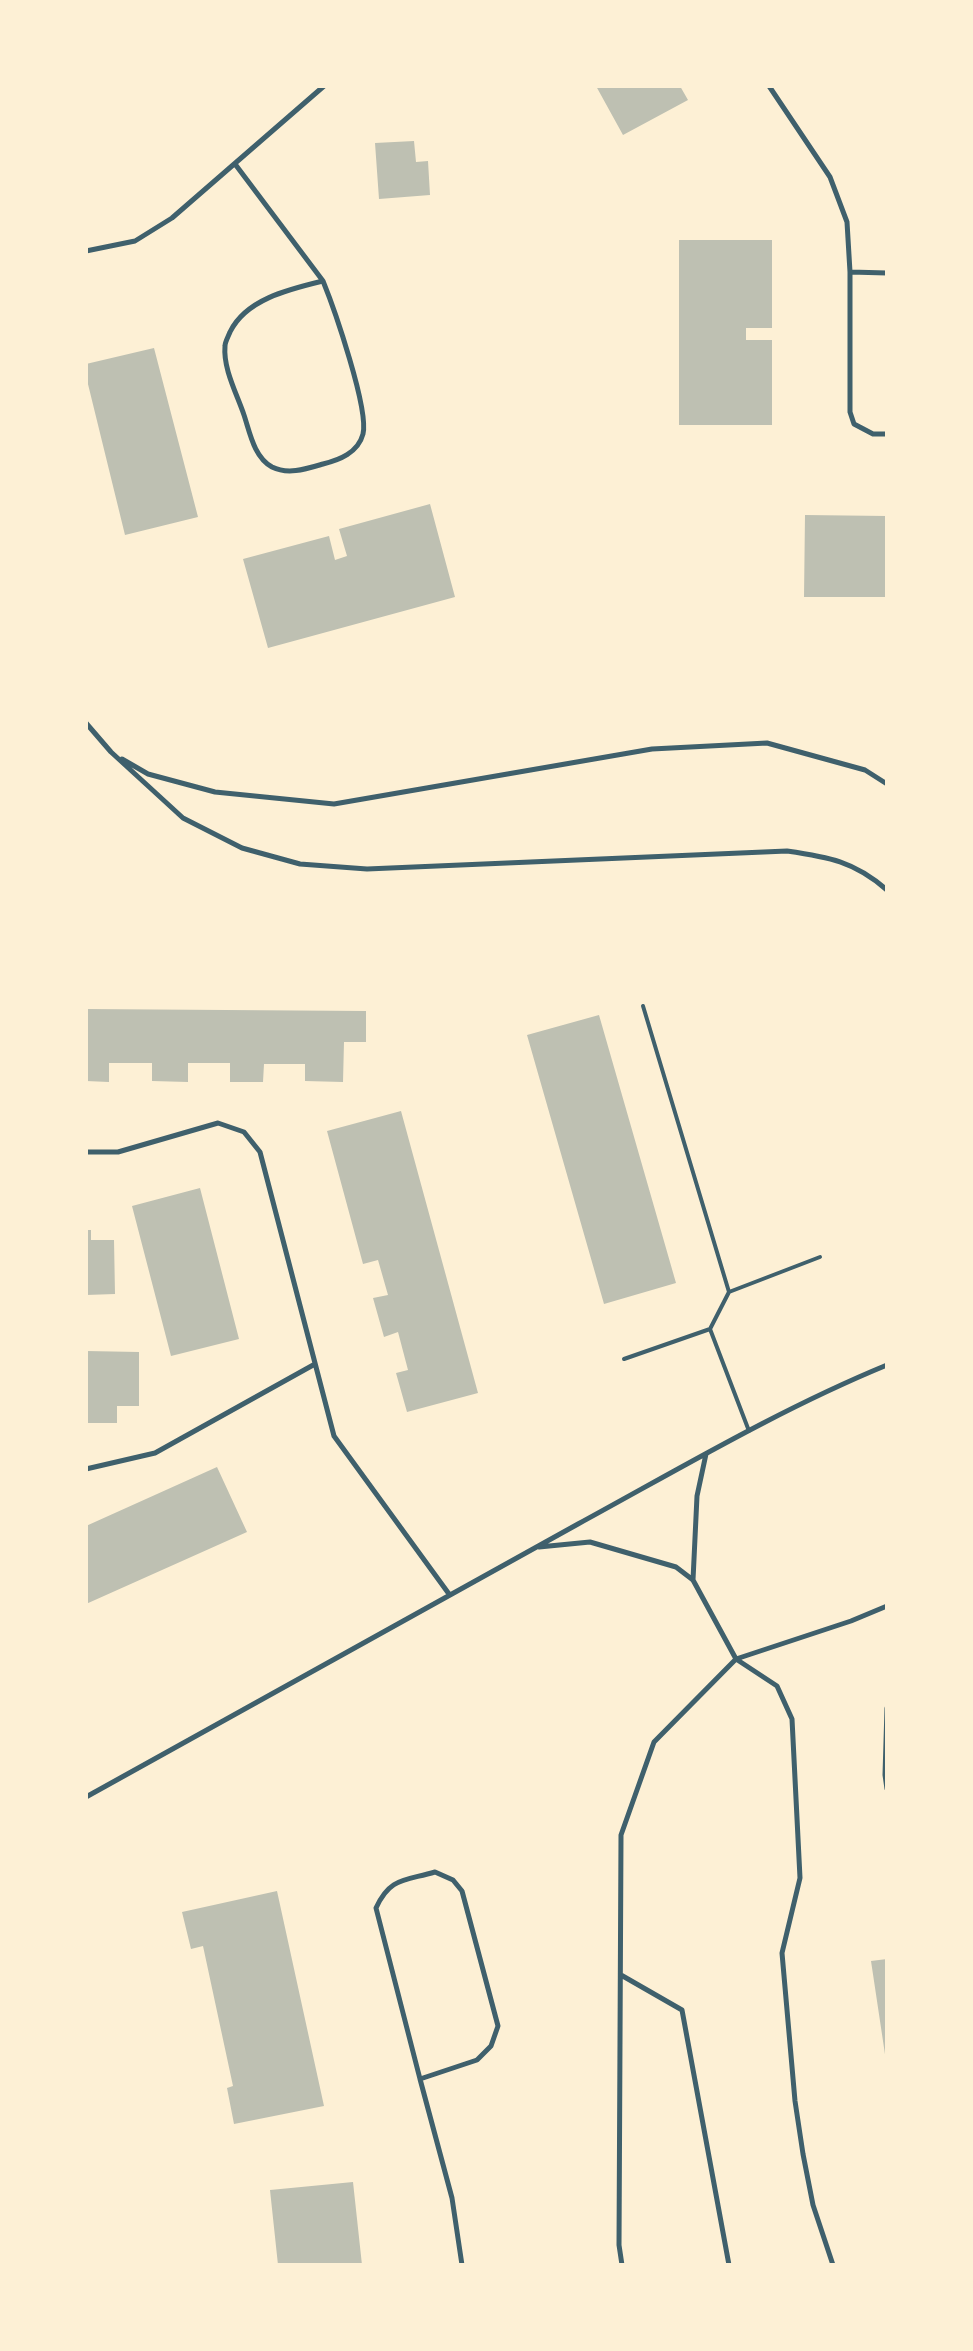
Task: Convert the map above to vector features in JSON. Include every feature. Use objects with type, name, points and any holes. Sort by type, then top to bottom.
[{"type":"street","points":[[86,252],[135,241],[172,218],[324,86]]},
{"type":"street","points":[[769,86],[830,178],[847,222],[850,272],[850,412],[854,424],[873,434],[887,434]]},
{"type":"street","points":[[235,164],[323,281],[335,309],[363,414],[363,434],[357,446],[342,459],[302,471],[283,471],[270,466],[256,451],[226,363],[225,345],[234,324],[257,304],[285,291],[323,281]]},
{"type":"street","points":[[850,272],[887,273]]},
{"type":"street","points":[[86,723],[110,752],[183,818],[242,848],[300,864],[367,869],[787,850],[830,857],[868,874],[887,890]]},
{"type":"street","points":[[110,752],[148,774],[215,792],[334,804],[652,748],[767,743],[865,770],[887,784]]},
{"type":"street","points":[[86,1152],[118,1152],[218,1123],[244,1132],[260,1152],[334,1436],[449,1594]]},
{"type":"street","points":[[86,1469],[155,1453],[315,1364]]},
{"type":"street","points":[[86,1797],[449,1594],[706,1454],[857,1378],[887,1366]]},
{"type":"street","points":[[693,1580],[697,1496],[706,1454]]},
{"type":"street","points":[[536,1548],[590,1542],[676,1567],[693,1580],[736,1659],[777,1686],[792,1719],[800,1878],[782,1953],[795,2101],[803,2154],[813,2205],[833,2265]]},
{"type":"street","points":[[622,2265],[619,2245],[621,1835],[654,1742],[736,1659],[851,1621],[887,1606]]},
{"type":"street","points":[[887,1708],[885,1775],[887,1789]]},
{"type":"street","points":[[420,2079],[477,2060],[492,2046],[498,2026],[462,1890],[453,1880],[435,1872],[392,1884],[383,1892],[376,1908],[420,2079],[452,2198],[462,2265]]},
{"type":"street","points":[[621,1975],[682,2010],[729,2265]]},
{"type":"lane","points":[[643,1006],[729,1292]]},
{"type":"lane","points":[[624,1359],[710,1330],[729,1292],[820,1257]]},
{"type":"lane","points":[[710,1330],[749,1431]]},
{"type":"building","points":[[596,86],[680,86],[688,100],[623,135]]},
{"type":"building","points":[[414,141],[416,162],[428,161],[430,195],[379,199],[375,143]]},
{"type":"building","points":[[679,240],[772,240],[772,328],[746,328],[746,340],[772,340],[772,425],[679,425]]},
{"type":"building","points":[[154,348],[198,517],[125,535],[86,376],[86,364]]},
{"type":"building","points":[[430,504],[455,597],[268,648],[243,559],[329,536],[335,560],[347,556],[339,529]]},
{"type":"building","points":[[805,515],[887,516],[887,597],[804,597]]},
{"type":"building","points":[[86,1009],[366,1011],[366,1042],[344,1042],[343,1082],[305,1081],[305,1064],[264,1064],[263,1082],[230,1082],[230,1063],[188,1063],[188,1082],[152,1081],[152,1063],[109,1063],[109,1082],[86,1081]]},
{"type":"building","points":[[599,1015],[676,1283],[604,1304],[527,1035]]},
{"type":"building","points":[[401,1111],[478,1393],[407,1412],[396,1373],[408,1370],[398,1332],[384,1337],[373,1298],[388,1295],[378,1260],[363,1264],[327,1131]]},
{"type":"building","points":[[200,1188],[239,1339],[171,1356],[132,1206]]},
{"type":"building","points":[[86,1230],[91,1230],[91,1240],[114,1240],[115,1294],[86,1295]]},
{"type":"building","points":[[86,1351],[139,1352],[139,1406],[117,1406],[117,1423],[86,1423]]},
{"type":"building","points":[[217,1467],[247,1532],[86,1604],[86,1526]]},
{"type":"building","points":[[277,1891],[324,2106],[234,2124],[227,2088],[233,2086],[203,1946],[191,1949],[182,1912]]},
{"type":"building","points":[[887,1959],[887,2061],[886,2061],[871,1961]]},
{"type":"building","points":[[353,2182],[362,2265],[278,2265],[270,2190]]}]
